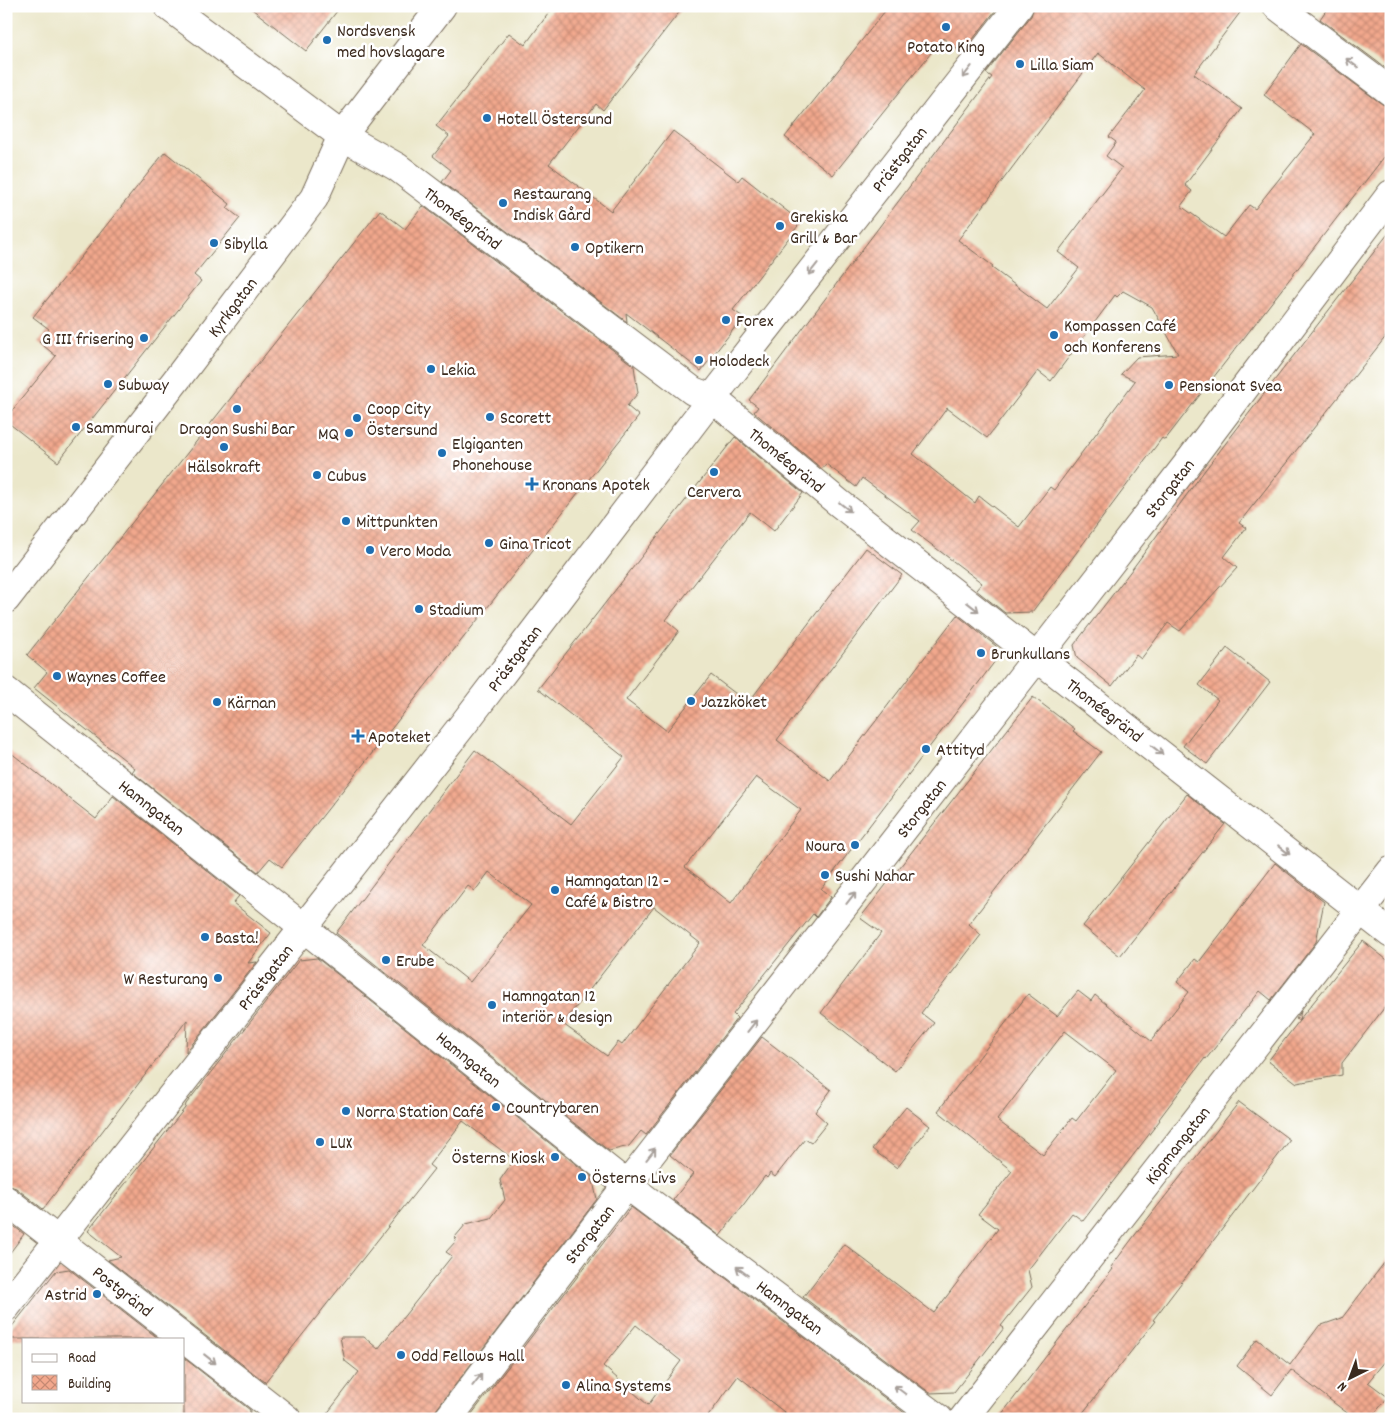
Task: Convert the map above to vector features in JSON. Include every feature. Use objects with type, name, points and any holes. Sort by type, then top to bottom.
[{"type":"street","name":"Thoméegränd","points":[[168,6],[342,136],[397,167],[693,391],[712,398],[839,503],[1391,934]]},
{"type":"street","name":"Kyrkgatan","points":[[6,599],[177,379],[314,198],[342,136],[442,6]]},
{"type":"street","name":"Prästgatan","points":[[6,1306],[59,1241],[465,722],[712,398],[1019,6]]},
{"type":"street","points":[[1277,6],[1391,92]]},
{"type":"street","name":"Storgatan","points":[[448,1419],[627,1185],[1185,467],[1391,194]]},
{"type":"street","name":"Hamngatan","points":[[6,691],[627,1185],[939,1419]]},
{"type":"street","name":"Köpmangatan","points":[[963,1419],[1391,871]]},
{"type":"street","name":"Postgränd","points":[[6,1200],[181,1338]]},
{"type":"street","name":"Postgränd","points":[[185,1341],[280,1417]]},
{"type":"building","points":[[248,6],[341,6],[306,51]]},
{"type":"building","points":[[554,6],[684,6],[603,110],[596,104],[549,164],[611,211],[673,131],[738,181],[742,176],[801,222],[733,310],[743,317],[701,371],[626,313],[627,322],[442,182],[451,170],[433,156],[449,136],[436,126],[509,33],[525,45]]},
{"type":"building","points":[[889,6],[999,6],[962,53],[943,38],[833,175],[785,137]]},
{"type":"building","points":[[1034,6],[1245,6],[1194,74],[1242,109],[1185,185],[1192,191],[1181,206],[1224,237],[1249,205],[1255,209],[1315,134],[1264,95],[1301,44],[1382,104],[1391,107],[1391,148],[1165,440],[1162,438],[1032,612],[1005,613],[976,590],[982,583],[912,530],[920,521],[862,478],[856,487],[826,464],[822,469],[754,412],[758,407],[749,400],[992,77],[986,73],[1031,16]],"holes":[[[1098,53],[1145,90],[1109,137],[1116,142],[1106,156],[1122,168],[1058,252],[1079,268],[1047,309],[958,240]],[[1123,291],[1152,307],[1178,354],[1137,357],[1121,374],[1135,381],[1054,490],[1050,487],[1019,527],[979,496],[975,503],[913,454],[947,408],[987,438],[1038,371],[1051,381],[1115,295],[1117,297]]]},
{"type":"building","points":[[1329,6],[1391,6],[1391,72],[1320,19]]},
{"type":"building","points":[[165,152],[230,204],[227,208],[240,218],[194,275],[201,281],[58,462],[6,421],[6,418],[56,356],[39,342],[49,329],[33,317]]},
{"type":"building","points":[[423,206],[634,366],[638,393],[627,406],[639,416],[282,867],[270,858],[258,872],[132,772],[135,768],[34,688],[47,672],[27,655],[380,210],[405,229]]},
{"type":"building","points":[[1391,230],[1391,330],[1239,523],[1246,528],[1224,557],[1237,568],[1180,631],[1168,623],[1141,659],[1136,655],[1112,686],[1077,658],[1074,645],[1205,470]]},
{"type":"building","points":[[735,437],[803,493],[774,531],[750,512],[666,620],[679,631],[626,700],[667,731],[711,675],[748,703],[866,548],[902,575],[777,740],[830,781],[957,615],[996,646],[999,656],[821,889],[831,897],[816,917],[813,914],[733,1014],[737,1018],[646,1135],[641,1131],[629,1146],[609,1151],[336,933],[475,750],[571,824],[624,757],[538,689]],"holes":[[[756,777],[801,810],[731,903],[685,867]],[[489,872],[531,905],[470,982],[423,945],[468,886],[475,891]],[[654,907],[700,943],[622,1045],[618,1042],[607,1056],[563,1024]]]},
{"type":"building","points":[[1227,648],[1270,682],[1207,764],[1183,746],[1218,700],[1199,685]]},
{"type":"building","points":[[1033,697],[1075,729],[1073,731],[1101,752],[969,924],[981,935],[921,1013],[934,1023],[895,1071],[821,1013],[881,933],[860,918]]},
{"type":"building","points":[[6,749],[96,819],[113,796],[239,896],[233,903],[271,933],[248,963],[257,962],[186,1052],[187,1020],[43,1209],[16,1188],[6,1185]]},
{"type":"building","points":[[1187,794],[1225,824],[1120,956],[1083,926]]},
{"type":"building","points":[[1275,863],[1324,902],[1316,942],[1271,1000],[1260,991],[1205,1058],[1083,1221],[1072,1213],[1028,1270],[1032,1287],[1001,1326],[1004,1328],[954,1392],[930,1393],[803,1297],[844,1244],[934,1313],[998,1229],[978,1214],[1012,1171],[938,1111],[1028,994],[1057,1016],[1078,991],[1091,1001],[1095,995],[1151,1041],[1189,992],[1177,982],[1195,959],[1199,962]],"holes":[[[1065,1031],[1116,1070],[1076,1121],[1072,1118],[1043,1155],[997,1120]]]},
{"type":"building","points":[[1363,941],[1391,963],[1391,999],[1342,1063],[1342,1075],[1297,1083],[1268,1061],[1299,1021],[1296,1019],[1301,1011],[1299,1020]]},
{"type":"building","points":[[317,958],[592,1177],[597,1199],[436,1410],[433,1419],[323,1419],[359,1372],[345,1361],[340,1337],[364,1337],[378,1349],[452,1256],[446,1252],[456,1241],[455,1237],[466,1224],[491,1218],[505,1200],[500,1180],[514,1160],[463,1121],[429,1165],[434,1169],[265,1382],[108,1260],[121,1257],[88,1231],[299,960]]},
{"type":"building","points":[[762,1037],[831,1090],[815,1112],[827,1123],[811,1143],[805,1139],[775,1177],[770,1173],[767,1178],[765,1176],[720,1236],[673,1200],[693,1174],[670,1155]]},
{"type":"building","points":[[1239,1102],[1290,1140],[1153,1320],[1155,1321],[1078,1419],[998,1419],[1113,1269],[1111,1267],[1135,1235]]},
{"type":"building","points":[[906,1107],[930,1126],[897,1168],[872,1149]]},
{"type":"building","points":[[631,1207],[910,1417],[910,1419],[793,1419],[738,1376],[706,1419],[468,1419]],"holes":[[[636,1325],[681,1361],[648,1405],[603,1366]]]},
{"type":"building","points":[[6,1220],[24,1234],[6,1258]]},
{"type":"building","points":[[1391,1254],[1391,1354],[1368,1382],[1388,1397],[1370,1419],[1355,1419],[1291,1370],[1272,1395],[1237,1366],[1257,1339],[1290,1365],[1319,1326],[1342,1318]]},
{"type":"building","points":[[69,1269],[158,1338],[6,1339],[6,1334],[56,1271]]},
{"type":"building","points":[[185,1359],[250,1410],[249,1419],[184,1419]]},
{"type":"place","name":"Potato King","points":[[946,27]]},
{"type":"place","name":"Nordsvensk med hovslagare","points":[[327,40]]},
{"type":"place","name":"Lilla Siam","points":[[1020,64]]},
{"type":"place","name":"Hotell Östersund","points":[[487,118]]},
{"type":"place","name":"Restaurang Indisk Gård","points":[[503,203]]},
{"type":"place","name":"Grekiska Grill & Bar","points":[[780,226]]},
{"type":"place","name":"Sibylla","points":[[214,243]]},
{"type":"place","name":"Optikern","points":[[575,247]]},
{"type":"place","name":"Forex","points":[[726,320]]},
{"type":"place","name":"Kompassen Café och Konferens","points":[[1054,335]]},
{"type":"place","name":"G III frisering","points":[[144,338]]},
{"type":"place","name":"Holodeck","points":[[699,360]]},
{"type":"place","name":"Lekia","points":[[431,369]]},
{"type":"place","name":"Subway","points":[[108,384]]},
{"type":"place","name":"Pensionat Svea","points":[[1169,385]]},
{"type":"place","name":"Dragon Sushi Bar","points":[[237,409]]},
{"type":"place","name":"Scorett","points":[[490,417]]},
{"type":"place","name":"Coop City Östersund","points":[[357,418]]},
{"type":"place","name":"Sammurai","points":[[76,427]]},
{"type":"place","name":"MQ","points":[[349,433]]},
{"type":"place","name":"Hälsokraft","points":[[224,447]]},
{"type":"place","name":"Elgiganten Phonehouse","points":[[442,453]]},
{"type":"place","name":"Cervera","points":[[714,472]]},
{"type":"place","name":"Cubus","points":[[317,475]]},
{"type":"place","name":"Kronans Apotek","points":[[532,484]]},
{"type":"place","name":"Mittpunkten","points":[[346,521]]},
{"type":"place","name":"Gina Tricot","points":[[489,543]]},
{"type":"place","name":"Vero Moda","points":[[370,550]]},
{"type":"place","name":"Stadium","points":[[419,609]]},
{"type":"place","name":"Brunkullans","points":[[981,653]]},
{"type":"place","name":"Waynes Coffee","points":[[57,676]]},
{"type":"place","name":"Jazzköket","points":[[691,701]]},
{"type":"place","name":"Kärnan","points":[[217,702]]},
{"type":"place","name":"Apoteket","points":[[358,736]]},
{"type":"place","name":"Attityd","points":[[926,749]]},
{"type":"place","name":"Noura","points":[[855,845]]},
{"type":"place","name":"Sushi Nahar","points":[[825,875]]},
{"type":"place","name":"Hamngatan 12 - Café & Bistro","points":[[555,890]]},
{"type":"place","name":"Basta!","points":[[205,937]]},
{"type":"place","name":"Erube","points":[[386,960]]},
{"type":"place","name":"W Resturang","points":[[218,978]]},
{"type":"place","name":"Hamngatan 12 interiör & design","points":[[492,1005]]},
{"type":"place","name":"Countrybaren","points":[[496,1107]]},
{"type":"place","name":"Norra Station Café","points":[[346,1111]]},
{"type":"place","name":"LUX","points":[[320,1142]]},
{"type":"place","name":"Österns Kiosk","points":[[555,1157]]},
{"type":"place","name":"Österns Livs","points":[[582,1177]]},
{"type":"place","name":"Astrid","points":[[97,1294]]},
{"type":"place","name":"Odd Fellows Hall","points":[[401,1355]]},
{"type":"place","name":"Alina Systems","points":[[566,1385]]}]
